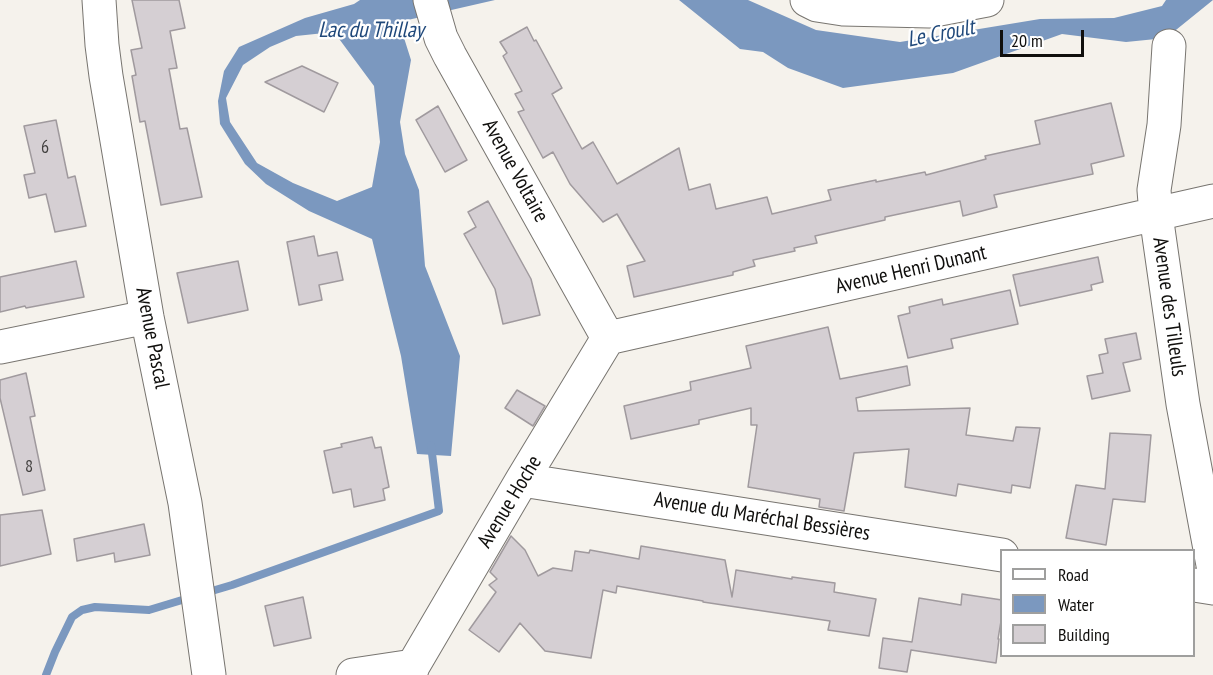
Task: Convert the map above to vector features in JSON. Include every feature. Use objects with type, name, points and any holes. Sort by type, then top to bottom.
[{"type":"street","name":"Avenue Pascal","points":[[99,0],[106,76],[147,317],[185,503],[209,675]]},
{"type":"street","points":[[807,0],[817,5],[843,9],[929,11],[987,0]]},
{"type":"street","name":"Avenue Voltaire","points":[[433,10],[441,38],[450,56],[608,338]]},
{"type":"street","name":"Avenue des Tilleuls","points":[[1168,46],[1164,125],[1154,190],[1156,215],[1183,404],[1213,566]]},
{"type":"street","name":"Avenue Henri Dunant","points":[[608,338],[1213,201]]},
{"type":"street","points":[[0,347],[147,317]]},
{"type":"street","name":"Avenue Hoche","points":[[412,670],[522,480],[608,338]]},
{"type":"street","name":"Avenue du Maréchal Bessières","points":[[522,480],[1000,555]]},
{"type":"street","points":[[1195,585],[1213,588]]},
{"type":"street","points":[[353,675],[412,670]]},
{"type":"water","name":"Lac du Thillay","points":[[360,0],[495,0],[399,22],[411,60],[400,122],[405,154],[419,190],[425,266],[460,356],[451,456],[417,454],[401,356],[372,239],[309,211],[266,184],[245,164],[220,124],[218,101],[224,71],[239,47],[305,18],[354,4]],"holes":[[[334,32],[374,86],[380,142],[372,187],[337,201],[293,183],[257,163],[230,122],[226,98],[243,65],[270,47],[296,36]]]},
{"type":"water","points":[[679,0],[748,0],[816,30],[900,42],[1040,19],[1114,18],[1162,6],[1166,0],[1213,0],[1166,38],[1126,42],[1062,34],[953,73],[843,88],[788,68],[763,52],[740,49]]},
{"type":"building","points":[[132,0],[179,0],[185,28],[170,31],[177,68],[169,69],[180,129],[187,128],[202,197],[161,205],[145,121],[140,122],[132,76],[136,75],[131,50],[142,48]]},
{"type":"building","points":[[527,27],[562,88],[552,94],[582,149],[593,142],[617,184],[679,148],[689,190],[710,184],[716,209],[767,197],[772,214],[831,200],[828,190],[925,172],[926,175],[986,159],[985,156],[1040,144],[1035,121],[1111,103],[1124,156],[1091,164],[1093,174],[994,195],[997,207],[963,216],[960,201],[885,217],[885,220],[815,236],[817,243],[794,248],[795,251],[753,260],[755,266],[733,272],[733,275],[634,297],[627,266],[645,261],[617,214],[603,222],[570,184],[553,152],[543,158],[518,112],[524,110],[515,94],[522,91],[503,56],[507,53],[500,42]]},
{"type":"building","points":[[302,66],[338,83],[324,112],[265,82]]},
{"type":"building","points":[[438,106],[467,160],[445,172],[416,120]]},
{"type":"building","points":[[56,120],[68,178],[75,176],[86,226],[55,232],[46,194],[29,198],[24,175],[35,173],[24,126]]},
{"type":"building","points":[[488,201],[531,279],[540,315],[503,324],[495,289],[464,234],[476,227],[468,212]]},
{"type":"building","points":[[314,236],[318,256],[337,252],[343,280],[319,285],[322,300],[299,305],[287,242]]},
{"type":"building","points":[[1098,257],[1103,282],[1091,285],[1092,290],[1020,306],[1013,275]]},
{"type":"building","points":[[76,261],[84,297],[0,312],[0,277]]},
{"type":"building","points":[[238,261],[248,310],[188,323],[177,273]]},
{"type":"building","points":[[1010,290],[1018,324],[951,339],[953,348],[908,358],[898,316],[910,313],[909,307],[942,299],[943,305]]},
{"type":"building","points":[[828,327],[840,379],[907,366],[910,385],[856,398],[858,411],[970,408],[966,435],[1013,441],[1016,427],[1040,428],[1030,488],[1012,485],[1011,493],[958,484],[956,496],[905,487],[909,449],[854,453],[844,511],[819,507],[820,499],[748,487],[757,425],[751,425],[751,408],[699,420],[699,424],[631,439],[624,406],[691,390],[690,382],[751,368],[746,346]]},
{"type":"building","points":[[1136,333],[1141,359],[1123,363],[1130,391],[1092,399],[1087,376],[1103,373],[1099,355],[1108,353],[1105,339]]},
{"type":"building","points":[[26,373],[35,416],[30,417],[45,490],[23,495],[0,398],[0,380]]},
{"type":"building","points":[[517,390],[545,406],[533,426],[505,408]]},
{"type":"building","points":[[1110,433],[1151,435],[1145,502],[1113,499],[1106,545],[1066,538],[1076,485],[1105,489]]},
{"type":"building","points":[[372,437],[375,448],[381,447],[389,487],[383,489],[385,500],[354,507],[351,489],[333,493],[324,451],[342,447],[341,444]]},
{"type":"building","points":[[42,510],[51,554],[0,566],[0,515]]},
{"type":"building","points":[[144,524],[150,555],[115,562],[114,553],[77,561],[74,539]]},
{"type":"building","points":[[511,536],[525,550],[538,576],[553,568],[572,571],[575,551],[589,553],[590,550],[639,559],[641,546],[725,560],[732,597],[736,570],[835,583],[834,592],[876,599],[869,636],[828,630],[830,621],[703,602],[617,586],[616,593],[603,590],[591,658],[545,651],[520,623],[499,652],[469,630],[496,592],[489,585],[497,579],[490,572]]},
{"type":"building","points":[[962,594],[1000,600],[996,663],[911,650],[907,672],[879,668],[883,638],[912,642],[919,598],[961,605]]},
{"type":"building","points":[[303,597],[311,638],[274,646],[265,606]]},
{"type":"waterway","points":[[205,593],[439,511],[431,445]]},
{"type":"waterway","points":[[46,675],[72,617],[82,610],[95,607],[149,610],[192,597]]},
{"type":"water label","name":"Le Croult","points":[[941,34]]}]
